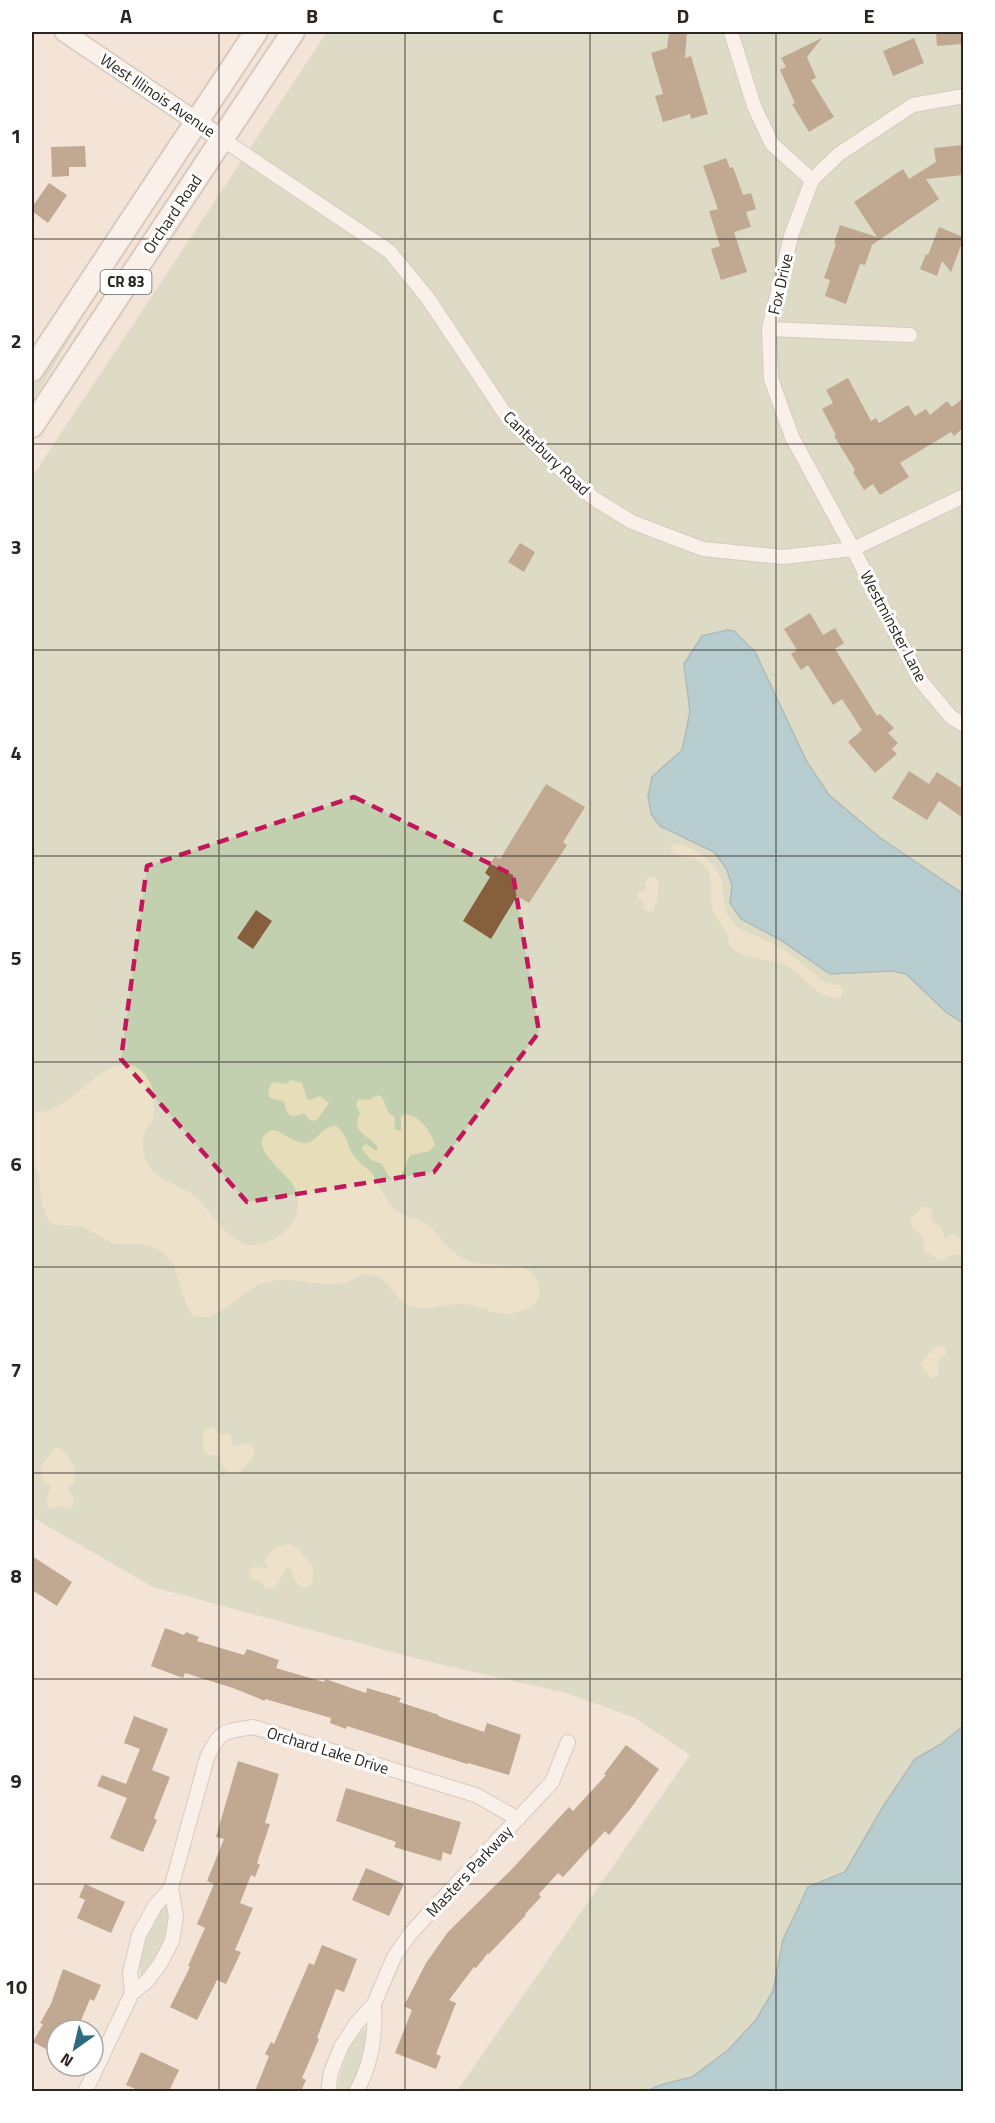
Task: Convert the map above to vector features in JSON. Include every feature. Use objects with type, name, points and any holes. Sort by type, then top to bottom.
[{"type":"main road","name":"Orchard Road","points":[[32,370],[256,32]]},
{"type":"main road","name":"Orchard Road","points":[[32,426],[293,32]]},
{"type":"street","name":"West Illinois Avenue","points":[[64,32],[222,139]]},
{"type":"street","points":[[731,32],[754,106],[772,144],[812,180]]},
{"type":"street","name":"Fox Drive","points":[[854,549],[792,437],[771,379],[769,329],[791,236],[812,180],[839,154],[913,105],[963,96]]},
{"type":"street","name":"Canterbury Road","points":[[222,139],[389,251],[427,297],[506,415],[593,498],[632,522],[703,549],[783,557],[854,549],[963,496]]},
{"type":"street","points":[[769,329],[910,335]]},
{"type":"street","name":"Westminster Lane","points":[[854,549],[920,680],[951,717],[963,725]]},
{"type":"street","name":"Orchard Lake Drive","points":[[85,2091],[132,1993],[147,1981],[160,1964],[172,1941],[176,1917],[171,1888],[207,1758],[214,1743],[224,1732],[254,1727],[476,1795],[518,1819]]},
{"type":"street","name":"Masters Parkway","points":[[328,2091],[331,2072],[341,2047],[356,2024],[374,2004],[394,1957],[410,1934],[552,1782],[568,1742]]},
{"type":"street","name":"Orchard Lake Drive","points":[[132,1993],[130,1973],[139,1935],[155,1906],[171,1888]]},
{"type":"street","name":"Masters Parkway","points":[[357,2091],[366,2074],[376,2030],[374,2004]]},
{"type":"highlighted area","points":[[354,797],[513,875],[539,1032],[434,1172],[247,1202],[121,1059],[147,866]]},
{"type":"green space","points":[[327,32],[963,32],[963,2091],[457,2091],[690,1755],[633,1717],[566,1693],[418,1659],[153,1587],[32,1517],[32,477]]},
{"type":"green space","points":[[88,302],[91,303],[32,402],[32,388]]},
{"type":"green space","points":[[168,1904],[168,1923],[163,1941],[146,1975],[141,1976],[143,1949],[151,1925],[162,1908]]},
{"type":"green space","points":[[365,2029],[368,2031],[365,2058],[350,2091],[337,2092],[349,2048]]},
{"type":"sand","points":[[675,844],[697,851],[715,867],[722,881],[726,913],[738,928],[784,949],[824,982],[841,986],[843,992],[841,997],[826,996],[781,963],[735,951],[715,916],[711,903],[711,883],[708,871],[698,860],[672,853],[670,848]]},
{"type":"sand","points":[[655,876],[658,894],[653,911],[648,912],[637,896],[639,892],[647,890],[645,884],[647,878]]},
{"type":"sand","points":[[126,1064],[140,1070],[153,1089],[154,1115],[144,1133],[143,1141],[144,1153],[150,1167],[160,1177],[193,1195],[232,1237],[242,1243],[252,1245],[264,1243],[282,1234],[289,1228],[297,1212],[298,1203],[292,1183],[263,1149],[262,1142],[265,1135],[273,1130],[297,1142],[306,1143],[327,1128],[336,1126],[342,1132],[354,1156],[373,1175],[395,1210],[428,1225],[452,1251],[466,1260],[522,1267],[529,1271],[539,1285],[537,1300],[526,1309],[506,1314],[462,1304],[421,1308],[408,1305],[380,1278],[366,1275],[336,1284],[289,1280],[270,1281],[252,1288],[211,1316],[193,1316],[185,1301],[174,1265],[162,1251],[142,1244],[115,1244],[81,1226],[55,1225],[48,1221],[42,1204],[39,1174],[32,1161],[32,1113],[46,1111],[59,1105],[102,1073]]},
{"type":"sand","points":[[291,1080],[302,1083],[307,1099],[320,1096],[329,1103],[317,1120],[311,1121],[304,1113],[291,1116],[286,1110],[284,1101],[270,1098],[268,1093],[271,1084],[277,1082],[286,1084]]},
{"type":"sand","points":[[377,1095],[382,1097],[388,1112],[395,1118],[394,1129],[401,1131],[401,1117],[409,1115],[419,1120],[427,1129],[435,1145],[429,1151],[410,1155],[397,1180],[390,1178],[381,1163],[371,1160],[362,1149],[366,1144],[376,1151],[378,1148],[359,1130],[360,1113],[356,1104],[359,1099],[370,1100]]},
{"type":"sand","points":[[923,1207],[932,1210],[932,1221],[941,1227],[945,1239],[953,1234],[958,1236],[963,1243],[963,1256],[953,1254],[941,1261],[924,1251],[923,1237],[913,1229],[910,1221]]},
{"type":"sand","points":[[941,1345],[946,1353],[937,1363],[939,1376],[932,1378],[920,1364],[936,1346]]},
{"type":"sand","points":[[212,1427],[220,1434],[230,1434],[233,1447],[247,1442],[254,1449],[255,1455],[238,1474],[233,1475],[225,1469],[219,1455],[210,1456],[204,1451],[204,1433]]},
{"type":"sand","points":[[55,1448],[60,1448],[64,1452],[74,1468],[75,1479],[68,1488],[74,1501],[71,1509],[61,1506],[53,1509],[47,1506],[51,1486],[42,1480],[41,1466]]},
{"type":"sand","points":[[288,1544],[299,1550],[313,1565],[312,1584],[300,1586],[291,1569],[287,1568],[277,1585],[271,1589],[266,1589],[261,1581],[252,1580],[249,1572],[252,1568],[266,1569],[268,1567],[264,1561],[269,1554],[275,1548]]},
{"type":"water","points":[[727,630],[734,631],[755,652],[807,762],[829,795],[879,837],[963,894],[963,1023],[947,1013],[906,974],[892,971],[830,974],[779,939],[741,919],[730,903],[732,885],[726,868],[714,852],[660,826],[651,814],[648,796],[652,777],[682,750],[690,712],[684,664],[702,636]]},
{"type":"water","points":[[963,1726],[963,2091],[646,2091],[692,2077],[727,2051],[756,2020],[773,1991],[783,1940],[808,1887],[845,1872],[884,1805],[915,1759],[941,1744]]},
{"type":"building","points":[[669,32],[687,32],[685,58],[691,56],[708,114],[691,119],[690,114],[663,122],[655,96],[663,94],[651,53],[667,48]]},
{"type":"building","points":[[936,32],[961,32],[962,44],[937,46]]},
{"type":"building","points":[[822,38],[807,57],[816,78],[811,80],[834,117],[809,132],[792,104],[795,103],[780,70],[786,67],[781,58]]},
{"type":"building","points":[[914,38],[924,63],[893,76],[883,51]]},
{"type":"building","points":[[963,145],[963,175],[926,179],[939,199],[872,245],[865,265],[860,264],[846,304],[825,296],[830,280],[824,278],[840,225],[877,237],[854,202],[903,169],[909,179],[936,162],[934,148]]},
{"type":"building","points":[[85,146],[86,167],[69,167],[69,176],[52,177],[51,147]]},
{"type":"building","points":[[726,158],[730,168],[733,167],[743,195],[751,193],[756,209],[746,212],[751,227],[734,232],[747,272],[721,280],[711,249],[720,246],[709,211],[718,209],[703,166]]},
{"type":"building","points":[[49,183],[67,195],[48,223],[32,211],[32,207]]},
{"type":"building","points":[[939,227],[963,237],[963,240],[951,272],[942,261],[937,276],[920,269]]},
{"type":"building","points":[[848,378],[871,421],[876,418],[879,423],[908,405],[915,416],[926,409],[930,415],[947,401],[952,407],[963,398],[963,428],[954,436],[951,432],[900,463],[909,477],[880,495],[873,484],[864,490],[822,409],[833,403],[826,390]]},
{"type":"building","points":[[520,543],[535,552],[524,572],[508,562]]},
{"type":"building","points":[[810,613],[823,635],[835,628],[844,643],[835,649],[877,716],[880,714],[894,728],[888,733],[898,743],[892,749],[897,754],[875,773],[848,742],[862,730],[842,699],[833,705],[808,665],[801,670],[791,654],[797,650],[784,629]]},
{"type":"building","points":[[909,771],[929,784],[937,772],[963,789],[963,818],[939,801],[927,820],[892,798]]},
{"type":"building","points":[[546,784],[585,807],[563,842],[567,845],[529,903],[517,896],[491,939],[463,921],[490,877],[485,873],[495,856],[500,859]]},
{"type":"building","points":[[256,910],[272,921],[253,949],[237,938]]},
{"type":"building","points":[[32,1556],[72,1582],[57,1606],[32,1590]]},
{"type":"building","points":[[165,1628],[184,1635],[186,1632],[199,1637],[197,1641],[244,1655],[247,1649],[279,1660],[276,1668],[324,1682],[325,1679],[366,1693],[367,1688],[401,1698],[399,1702],[484,1732],[487,1723],[521,1735],[509,1775],[347,1726],[346,1729],[330,1723],[331,1718],[265,1699],[265,1701],[185,1673],[183,1678],[151,1666]]},
{"type":"building","points":[[134,1716],[168,1729],[152,1770],[170,1777],[154,1818],[157,1820],[143,1852],[110,1838],[127,1798],[97,1786],[102,1775],[126,1784],[140,1749],[124,1743]]},
{"type":"building","points":[[626,1745],[659,1769],[609,1835],[605,1831],[563,1877],[558,1873],[539,1894],[541,1897],[526,1915],[476,1968],[474,1967],[449,2000],[456,2003],[436,2054],[441,2056],[436,2069],[395,2053],[412,2010],[404,2006],[426,1963],[448,1932],[512,1869],[569,1807],[573,1811],[606,1775],[604,1774]]},
{"type":"building","points":[[238,1761],[279,1774],[265,1823],[270,1824],[257,1863],[260,1865],[255,1877],[251,1875],[240,1903],[253,1908],[235,1950],[241,1952],[226,1984],[217,1980],[197,2020],[170,2007],[190,1967],[188,1966],[205,1928],[197,1924],[214,1884],[207,1881],[224,1839],[216,1837]]},
{"type":"building","points":[[346,1788],[461,1822],[451,1855],[443,1852],[441,1861],[394,1847],[396,1842],[336,1821]]},
{"type":"building","points":[[366,1868],[404,1884],[389,1916],[352,1900]]},
{"type":"building","points":[[85,1884],[125,1902],[111,1933],[77,1918],[85,1900],[79,1897]]},
{"type":"building","points":[[322,1945],[357,1959],[344,1992],[336,1989],[317,2038],[319,2039],[302,2078],[306,2080],[301,2091],[255,2091],[269,2056],[265,2054],[271,2042],[274,2044],[309,1963],[314,1965]]},
{"type":"building","points":[[63,1969],[101,1985],[94,2001],[90,1999],[82,2018],[45,2018],[45,2048],[33,2042],[43,2024],[40,2023],[51,2004]]},
{"type":"building","points":[[141,2052],[179,2070],[169,2091],[140,2091],[126,2085]]}]
